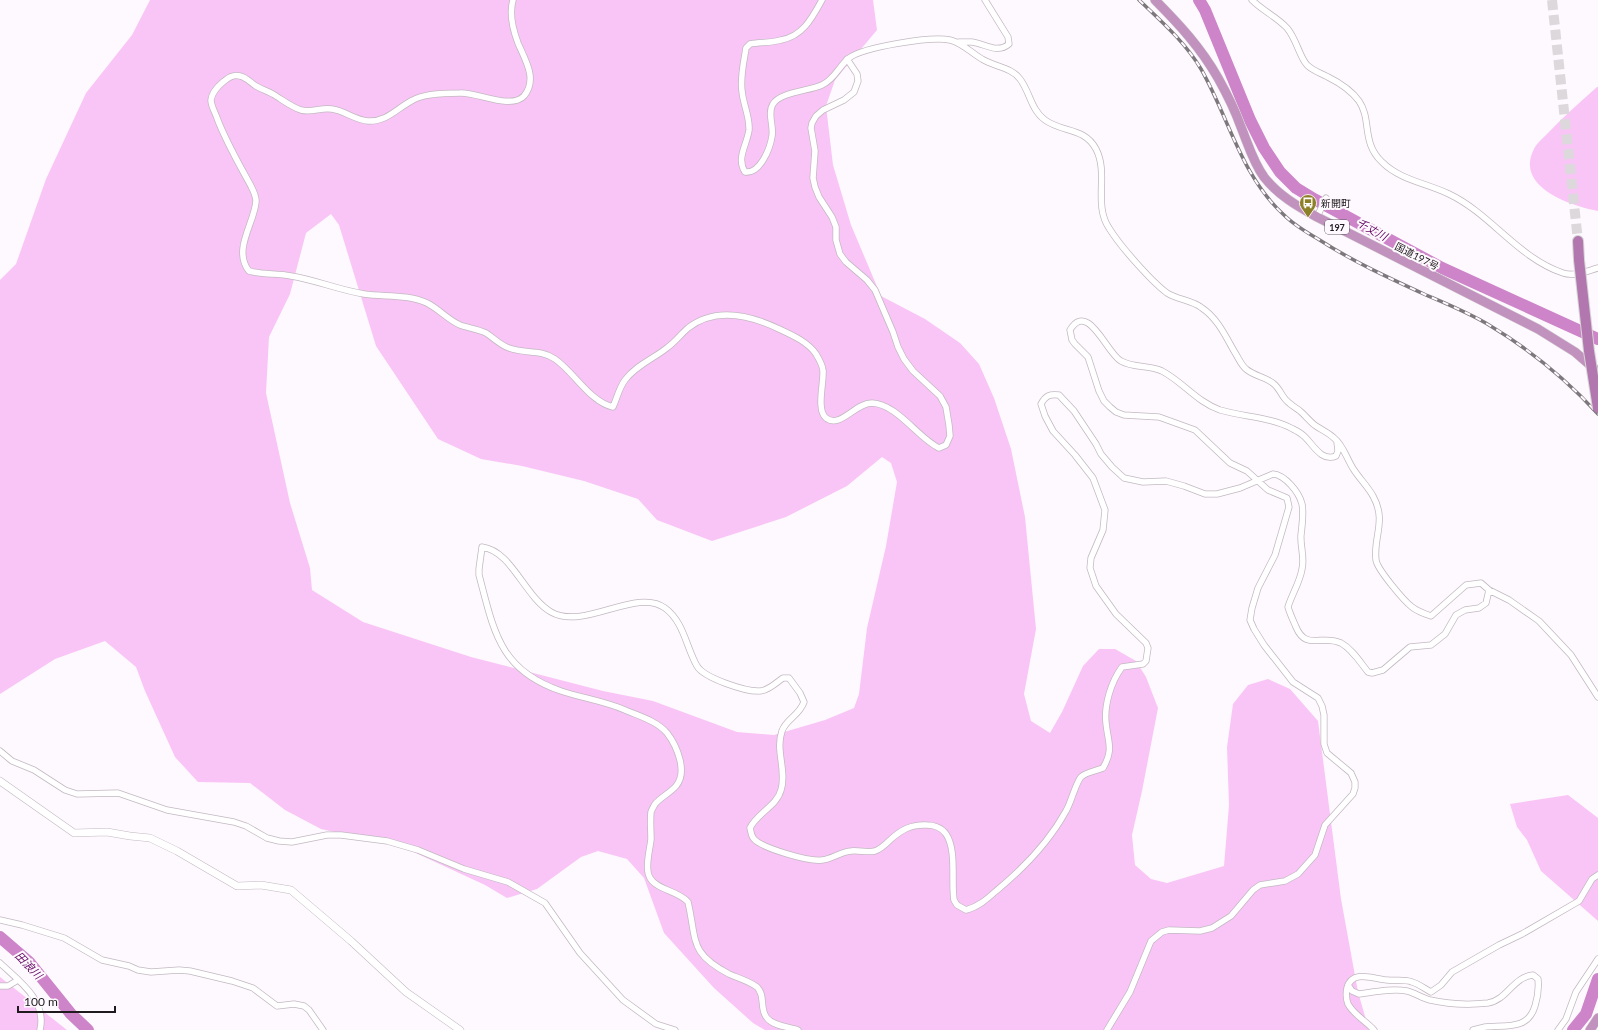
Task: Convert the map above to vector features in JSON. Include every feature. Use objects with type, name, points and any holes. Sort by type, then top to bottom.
[{"type":"highway","name":"国道197号","points":[[1155,0],[1196,44],[1217,76],[1229,98],[1263,176],[1276,190],[1295,205],[1318,215],[1538,328],[1575,352],[1598,372]]},
{"type":"highway","points":[[1578,241],[1589,352],[1598,408]]},
{"type":"highway","points":[[1590,1030],[1598,1018]]},
{"type":"street","points":[[513,0],[511,12],[514,30],[528,67],[531,80],[530,88],[524,96],[511,102],[503,102],[472,93],[460,92],[424,96],[413,99],[389,116],[368,121],[357,119],[331,108],[309,112],[301,110],[240,76],[234,75],[217,87],[213,92],[212,105],[222,131],[255,194],[256,200],[254,211],[245,238],[243,258],[249,271],[260,274],[290,275],[362,294],[397,296],[427,303],[459,325],[485,333],[500,344],[509,348],[548,354],[556,359],[594,397],[612,407],[626,378],[641,365],[670,346],[687,329],[710,316],[725,314],[737,315],[768,324],[794,336],[809,346],[816,354],[823,370],[821,404],[822,414],[826,418],[832,421],[838,420],[866,404],[878,404],[902,418],[929,443],[939,448],[946,445],[950,436],[946,407],[940,396],[913,371],[904,359],[874,290],[867,280],[846,262],[840,254],[836,240],[836,227],[815,187],[813,178],[815,151],[811,128],[812,123],[816,116],[823,110],[844,100],[854,92],[858,81],[857,74],[847,60]]},
{"type":"street","points":[[822,0],[803,30],[794,36],[781,40],[750,44],[746,48],[742,84],[743,97],[749,122],[748,138],[741,157],[745,172],[748,173],[755,170],[768,149],[772,135],[771,106],[783,96],[824,84],[835,75],[847,60],[863,51],[896,44],[941,39],[957,42],[972,42],[998,50],[1004,48],[1009,44],[1008,37],[985,0]]},
{"type":"street","points":[[1252,0],[1281,21],[1288,29],[1295,38],[1307,65],[1340,83],[1356,97],[1362,107],[1370,147],[1387,167],[1406,178],[1439,189],[1461,201],[1478,213],[1522,250],[1558,272],[1565,274],[1576,274],[1598,268]]},
{"type":"street","points":[[957,42],[986,62],[1007,69],[1015,74],[1025,88],[1036,111],[1047,122],[1075,131],[1088,139],[1096,151],[1102,168],[1101,201],[1103,215],[1109,229],[1123,246],[1150,277],[1167,293],[1201,306],[1220,325],[1243,367],[1254,375],[1272,382],[1280,390],[1284,400],[1301,412],[1314,424],[1336,439],[1353,468],[1374,498],[1379,511],[1380,524],[1375,557],[1377,566],[1410,606],[1431,616],[1466,586],[1481,583],[1489,590],[1509,600],[1539,621],[1571,655],[1598,697]]},
{"type":"street","points":[[1318,215],[1326,198]]},
{"type":"street","points":[[1106,1030],[1130,992],[1151,941],[1162,932],[1169,930],[1200,931],[1212,928],[1231,916],[1253,890],[1260,885],[1285,881],[1298,874],[1315,855],[1325,825],[1353,794],[1355,782],[1351,773],[1327,753],[1324,744],[1324,715],[1318,698],[1293,682],[1264,645],[1250,620],[1258,588],[1275,555],[1289,507],[1287,498],[1268,490],[1247,471],[1230,463],[1195,430],[1159,417],[1124,415],[1116,412],[1104,401],[1099,391],[1088,357],[1072,340],[1070,330],[1076,323],[1082,321],[1087,322],[1098,330],[1109,349],[1119,360],[1133,365],[1160,371],[1214,408],[1268,420],[1293,429],[1305,436],[1315,449],[1327,457],[1332,458],[1336,456],[1338,451],[1336,439]]},
{"type":"street","points":[[798,1030],[777,1024],[767,1019],[760,990],[708,962],[694,941],[688,902],[650,878],[648,872],[651,838],[651,811],[655,804],[676,787],[680,780],[679,755],[674,744],[666,732],[646,719],[618,707],[546,685],[530,677],[521,670],[510,658],[500,643],[490,616],[478,569],[482,547],[488,548],[499,554],[538,602],[553,613],[575,617],[642,602],[655,603],[665,609],[674,618],[698,667],[713,677],[734,688],[761,692],[783,678],[789,678],[800,693],[804,702],[801,710],[788,721],[782,730],[779,746],[783,779],[781,790],[776,799],[753,821],[750,828],[754,839],[763,846],[774,850],[816,861],[824,860],[842,852],[873,851],[880,849],[896,834],[906,828],[916,825],[929,825],[940,828],[950,841],[954,900],[957,905],[966,910],[973,908],[982,902],[1019,872],[1066,811],[1080,778],[1086,774],[1103,768],[1109,758],[1110,741],[1106,723],[1107,709],[1115,677],[1122,668],[1143,664],[1146,661],[1148,653],[1146,643],[1116,614],[1100,592],[1092,577],[1090,568],[1091,558],[1103,530],[1105,510],[1093,478],[1053,431],[1045,416],[1041,404],[1045,397],[1051,394],[1059,395],[1083,423],[1101,454],[1124,478],[1143,482],[1166,481],[1205,494],[1225,493],[1257,481],[1267,475],[1278,474],[1288,483],[1302,503],[1301,534],[1303,567],[1288,607],[1289,613],[1299,635],[1306,640],[1335,641],[1341,643],[1349,649],[1368,672],[1372,673],[1383,670],[1410,647],[1431,645],[1445,634],[1456,614],[1465,610],[1479,608],[1486,603],[1489,590]]},
{"type":"street","points":[[0,751],[12,761],[34,770],[65,790],[77,794],[118,793],[167,810],[234,822],[246,826],[267,838],[279,842],[292,842],[327,835],[341,835],[387,841],[418,850],[464,869],[508,882],[545,903],[580,953],[623,1000],[656,1024],[675,1030]]},
{"type":"street","points":[[0,780],[74,833],[107,832],[150,838],[177,851],[237,886],[261,886],[291,890],[351,941],[406,992],[460,1030]]},
{"type":"street","points":[[1374,1030],[1362,1020],[1347,1002],[1346,992],[1348,985],[1356,977],[1371,976],[1388,980],[1411,981],[1431,992],[1441,985],[1452,972],[1579,901],[1592,879],[1598,875]]},
{"type":"street","points":[[0,920],[64,938],[102,960],[129,966],[138,970],[151,972],[179,970],[190,971],[232,981],[253,988],[277,1006],[294,1004],[304,1006],[309,1010],[323,1030]]},
{"type":"street","points":[[1558,1030],[1566,1019],[1576,992],[1598,959]]},
{"type":"street","points":[[0,963],[33,995],[38,1003],[41,1014],[40,1030]]},
{"type":"street","points":[[1348,985],[1352,991],[1358,994],[1401,991],[1409,992],[1430,1000],[1455,1004],[1475,1004],[1495,1001],[1502,997],[1514,984],[1526,976],[1533,975],[1538,979],[1538,996],[1533,1015],[1529,1022],[1522,1026],[1509,1028],[1485,1027],[1473,1030]]},
{"type":"street","points":[[0,986],[8,986],[18,980]]},
{"type":"shaded area","points":[[150,0],[873,0],[877,30],[835,80],[826,106],[833,165],[851,225],[881,296],[925,319],[960,343],[979,364],[994,398],[1011,449],[1025,517],[1036,629],[1024,694],[1031,721],[1050,733],[1062,712],[1083,666],[1099,649],[1115,649],[1136,661],[1146,677],[1158,708],[1132,835],[1135,865],[1151,879],[1167,883],[1224,866],[1229,805],[1227,747],[1233,704],[1248,685],[1268,679],[1290,689],[1318,721],[1341,899],[1358,992],[1369,1030],[765,1030],[753,1023],[714,988],[664,933],[644,878],[627,859],[598,851],[581,857],[537,889],[507,898],[485,885],[405,848],[321,829],[285,810],[250,783],[198,782],[175,757],[145,691],[136,667],[105,641],[55,659],[0,694],[0,280],[16,264],[46,179],[86,93],[132,35]],"holes":[[[331,214],[339,225],[376,346],[438,439],[481,459],[522,466],[584,481],[638,499],[657,520],[712,541],[786,517],[847,486],[882,457],[891,463],[897,482],[886,546],[867,628],[859,694],[854,708],[825,720],[774,735],[737,732],[653,701],[603,691],[471,657],[363,622],[312,590],[310,568],[290,503],[266,393],[269,337],[290,294],[306,233]]]},
{"type":"shaded area","points":[[1597,87],[1598,211],[1574,205],[1548,192],[1538,184],[1532,174],[1530,162],[1534,149],[1538,143]]},
{"type":"shaded area","points":[[1568,795],[1598,818],[1598,921],[1541,871],[1527,840],[1517,827],[1510,804]]},
{"type":"shaded area","points":[[0,977],[67,1030],[0,1030]]},
{"type":"waterway","name":"千丈川","points":[[1199,0],[1205,10],[1250,120],[1264,148],[1280,172],[1296,188],[1442,268],[1598,339]]},
{"type":"waterway","name":"田浪川","points":[[0,937],[29,962],[71,1014],[88,1030]]},
{"type":"waterway","name":"千丈川","points":[[1573,1030],[1586,1014],[1598,979]]},
{"type":"tunnel","points":[[1552,0],[1578,241]]},
{"type":"railway","points":[[1139,0],[1172,32],[1195,59],[1211,88],[1246,165],[1269,200],[1288,219],[1357,262],[1466,313],[1504,334],[1519,344],[1560,377],[1598,414]]},
{"type":"place","name":"新開町","points":[[1308,218]]}]
